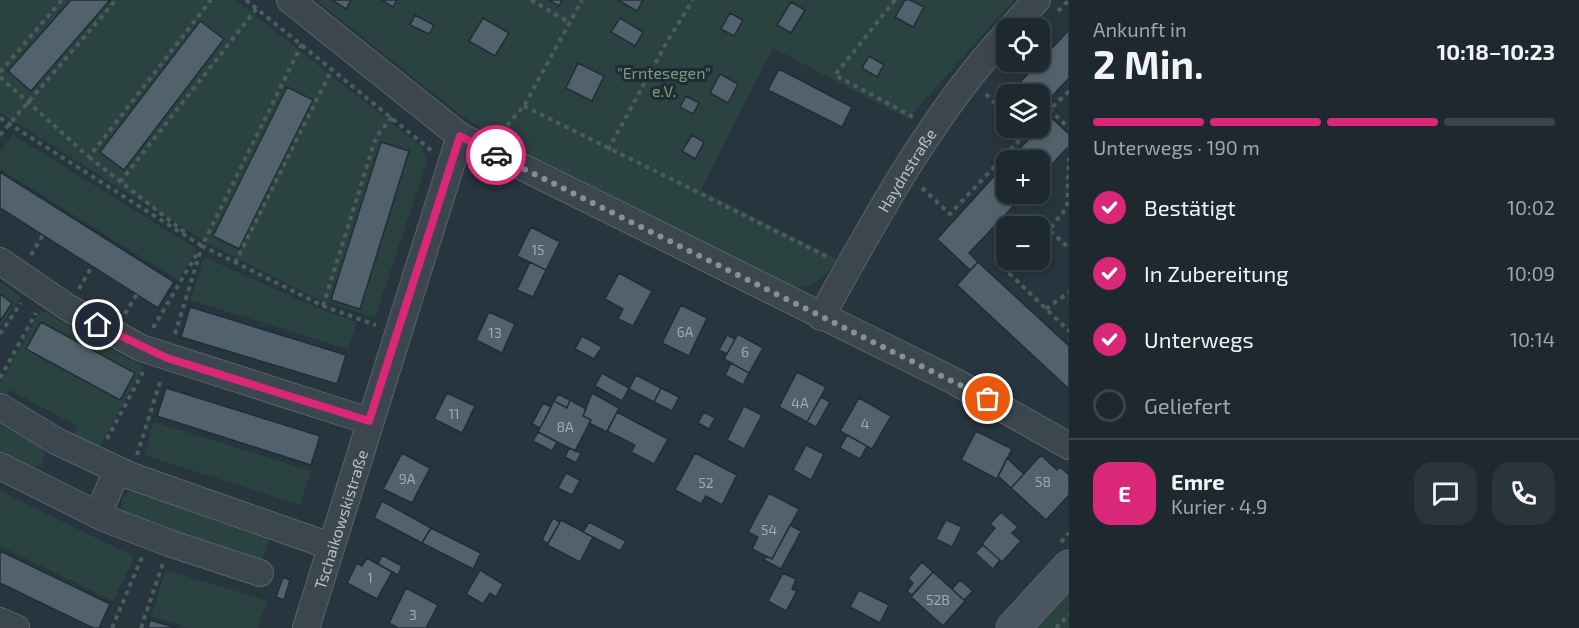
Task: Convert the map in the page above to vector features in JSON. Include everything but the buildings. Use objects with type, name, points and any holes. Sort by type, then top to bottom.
[{"type":"street","points":[[290,0],[460,136],[995,403],[1069,446]]},
{"type":"street","points":[[1020,18],[1037,0]]},
{"type":"street","name":"Haydnstraße","points":[[821,317],[849,266],[934,129],[975,68],[996,45]]},
{"type":"street","name":"Tschaikowskistraße","points":[[314,625],[330,546],[460,136]]},
{"type":"street","points":[[0,261],[40,290],[145,356],[369,421]]},
{"type":"street","points":[[0,407],[58,442],[106,466],[330,546]]},
{"type":"street","points":[[0,466],[98,515],[160,540],[260,573]]},
{"type":"street","points":[[98,515],[106,466]]},
{"type":"street","points":[[1013,628],[1069,567]]},
{"type":"street","points":[[0,621],[16,628]]},
{"type":"path","points":[[0,72],[62,0]]},
{"type":"path","points":[[0,135],[7,123],[116,0]]},
{"type":"path","points":[[89,157],[211,0]]},
{"type":"path","points":[[246,0],[431,150],[433,160]]},
{"type":"path","points":[[531,0],[570,23]]},
{"type":"path","points":[[486,150],[524,106],[582,0]]},
{"type":"path","points":[[608,150],[668,40],[693,0]]},
{"type":"path","points":[[895,0],[835,75],[934,129]]},
{"type":"path","points":[[120,182],[257,8]]},
{"type":"path","points":[[106,466],[145,356],[302,44]]},
{"type":"path","points":[[235,263],[332,69]]},
{"type":"path","points":[[0,77],[89,157],[202,246]]},
{"type":"path","points":[[976,99],[984,92],[996,104]]},
{"type":"path","points":[[1069,92],[1047,111],[1069,128]]},
{"type":"path","points":[[524,106],[822,256],[849,266]]},
{"type":"path","points":[[323,306],[376,137],[392,117]]},
{"type":"path","points":[[0,118],[202,246],[323,306],[380,326]]},
{"type":"path","points":[[915,182],[950,214],[1022,138]]},
{"type":"path","points":[[1069,162],[1067,207],[1050,231],[1069,248]]},
{"type":"path","points":[[1014,270],[1010,274],[1069,331]]},
{"type":"path","points":[[0,334],[40,290]]},
{"type":"path","points":[[0,378],[40,290]]},
{"type":"path","points":[[1046,309],[1069,292]]},
{"type":"path","points":[[112,628],[160,540]]},
{"type":"path","points":[[141,628],[160,540]]},
{"type":"path","points":[[1056,628],[1069,614]]},
{"type":"green space","points":[[0,0],[236,0],[422,147],[427,162],[375,318],[318,299],[209,244],[0,113]]},
{"type":"green space","name":"\"Erntesegen\" e.V.","points":[[316,0],[1014,0],[908,119],[773,48],[701,190],[837,259],[820,280],[808,285],[793,288],[516,150],[462,116]]},
{"type":"green space","points":[[12,134],[197,249],[178,280],[0,169],[0,152]]},
{"type":"green space","points":[[204,257],[320,309],[357,322],[348,349],[190,300]]},
{"type":"green space","points":[[0,282],[21,297],[0,327]]},
{"type":"green space","points":[[41,310],[143,367],[95,455],[70,441],[77,426],[10,390],[4,400],[0,398],[0,384]]},
{"type":"green space","points":[[154,422],[311,471],[300,505],[144,455]]},
{"type":"green space","points":[[0,425],[40,446],[45,455],[42,464],[31,469],[0,453]]},
{"type":"green space","points":[[132,489],[270,536],[262,561],[130,516],[121,509],[122,498]]},
{"type":"green space","points":[[0,491],[135,557],[113,601],[0,546]]},
{"type":"green space","points":[[166,570],[267,601],[258,628],[190,628],[151,616]]},
{"type":"green space","points":[[1069,588],[1069,628],[1032,628]]},
{"type":"way so far","points":[[496,155],[988,399]]},
{"type":"route","points":[[98,325],[141,348],[167,358],[369,421],[460,136],[496,155]]}]
